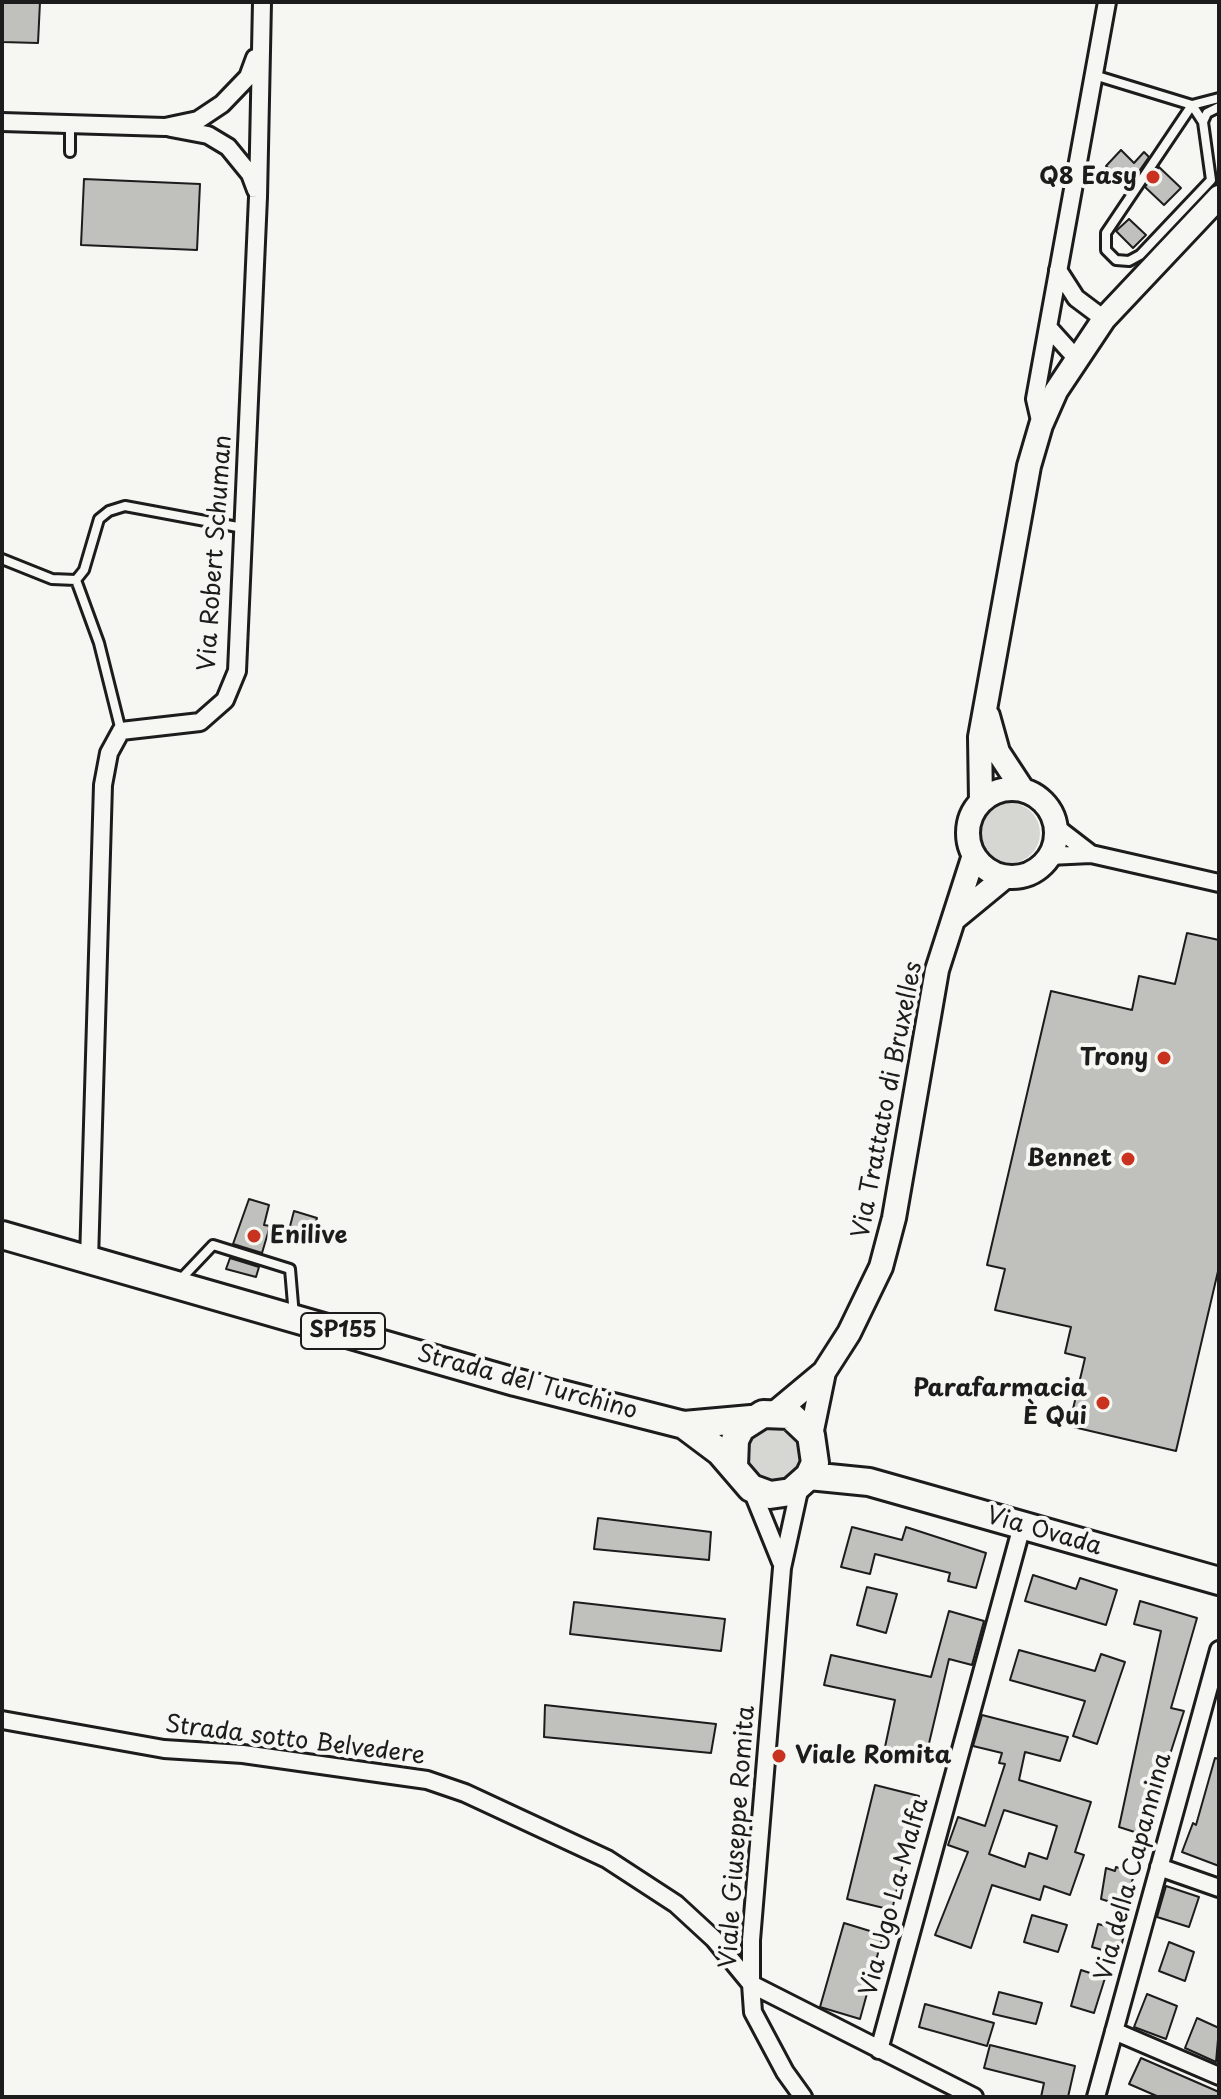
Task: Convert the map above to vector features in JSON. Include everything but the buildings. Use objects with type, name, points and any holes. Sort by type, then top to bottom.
[{"type":"main road","points":[[981,801],[980,737],[1029,466],[1041,425],[1076,358],[1104,319],[1219,197]]},
{"type":"main road","points":[[953,920],[1005,877],[1033,871],[1049,856],[1056,827],[1045,804],[1023,790],[998,752],[990,732],[986,700]]},
{"type":"main road","points":[[1005,877],[992,873],[974,855],[969,844],[969,821],[981,801],[994,792],[1023,790]]},
{"type":"main road","name":"Via Trattato di Bruxelles","points":[[764,1416],[824,1372],[849,1333],[881,1267],[894,1218],[937,970],[974,855]]},
{"type":"main road","name":"Strada del Turchino","points":[[2,1235],[515,1382],[684,1425],[764,1416]]},
{"type":"main road","name":"Via Trattato di Bruxelles","points":[[813,1442],[824,1372]]},
{"type":"main road","points":[[790,1415],[813,1442],[805,1481],[781,1495],[751,1488],[734,1467],[735,1440],[764,1416],[790,1415]]},
{"type":"main road","name":"Strada del Turchino","points":[[684,1425],[734,1467]]},
{"type":"main road","name":"Via Ovada","points":[[813,1442],[869,1482]]},
{"type":"main road","name":"Via Ovada","points":[[805,1481],[869,1482],[1219,1581]]},
{"type":"street","name":"Via Robert Schuman","points":[[121,731],[200,722],[225,700],[237,671],[258,197],[262,2]]},
{"type":"street","points":[[1041,425],[1035,399],[1107,2]]},
{"type":"street","points":[[165,127],[198,120],[222,104],[248,77],[260,46]]},
{"type":"street","points":[[2,122],[165,127],[208,135],[228,147],[250,174],[258,197]]},
{"type":"street","points":[[1058,270],[1076,298],[1104,319]]},
{"type":"street","points":[[1048,327],[1076,358]]},
{"type":"street","points":[[89,1260],[103,785],[109,753],[121,731]]},
{"type":"street","points":[[1056,827],[1091,854]]},
{"type":"street","points":[[1049,856],[1091,854],[1219,883]]},
{"type":"street","name":"Viale Giuseppe Romita","points":[[803,2097],[785,2072],[753,2012],[751,1940],[782,1568],[805,1481]]},
{"type":"street","name":"Viale Giuseppe Romita","points":[[751,1488],[776,1544],[782,1568]]},
{"type":"street","name":"Via Ugo La Malfa","points":[[879,2050],[1022,1526]]},
{"type":"street","name":"Via della Capannina","points":[[1096,2097],[1219,1650]]},
{"type":"street","name":"Strada sotto Belvedere","points":[[2,1720],[164,1749],[243,1754],[427,1780],[465,1793],[607,1859],[676,1904],[714,1939],[751,1984],[974,2097]]},
{"type":"street","points":[[1159,1867],[1219,1888]]},
{"type":"street","points":[[1114,2031],[1219,2076]]},
{"type":"lane","points":[[1094,75],[1192,105],[1219,98]]},
{"type":"lane","points":[[1192,105],[1203,122],[1211,180],[1140,255],[1129,261],[1116,260],[1106,250],[1106,233],[1192,105]]},
{"type":"lane","points":[[1203,122],[1207,113],[1219,107]]},
{"type":"lane","points":[[70,125],[70,152]]},
{"type":"lane","points":[[76,580],[84,570],[99,519],[109,511],[125,506],[243,528]]},
{"type":"lane","points":[[2,559],[52,579],[76,580]]},
{"type":"lane","points":[[76,580],[99,643],[121,731]]},
{"type":"lane","points":[[176,1284],[213,1245],[290,1269],[294,1317]]},
{"type":"shaded area","points":[[1010,803],[1022,805],[1031,812],[1038,821],[1038,845],[1031,854],[1022,861],[1010,863],[998,861],[989,854],[982,845],[980,833],[982,821],[989,812],[998,805]]},
{"type":"shaded area","points":[[764,1424],[793,1428],[806,1455],[799,1474],[773,1487],[747,1473],[742,1444]]},
{"type":"place","name":"Q8 Easy","points":[[1153,177]]},
{"type":"place","name":"Trony","points":[[1164,1058]]},
{"type":"place","name":"Bennet","points":[[1128,1159]]},
{"type":"place","name":"Enilive","points":[[254,1236]]},
{"type":"place","name":"Parafarmacia È Qui","points":[[1103,1403]]},
{"type":"place","name":"Viale Romita","points":[[779,1756]]}]
